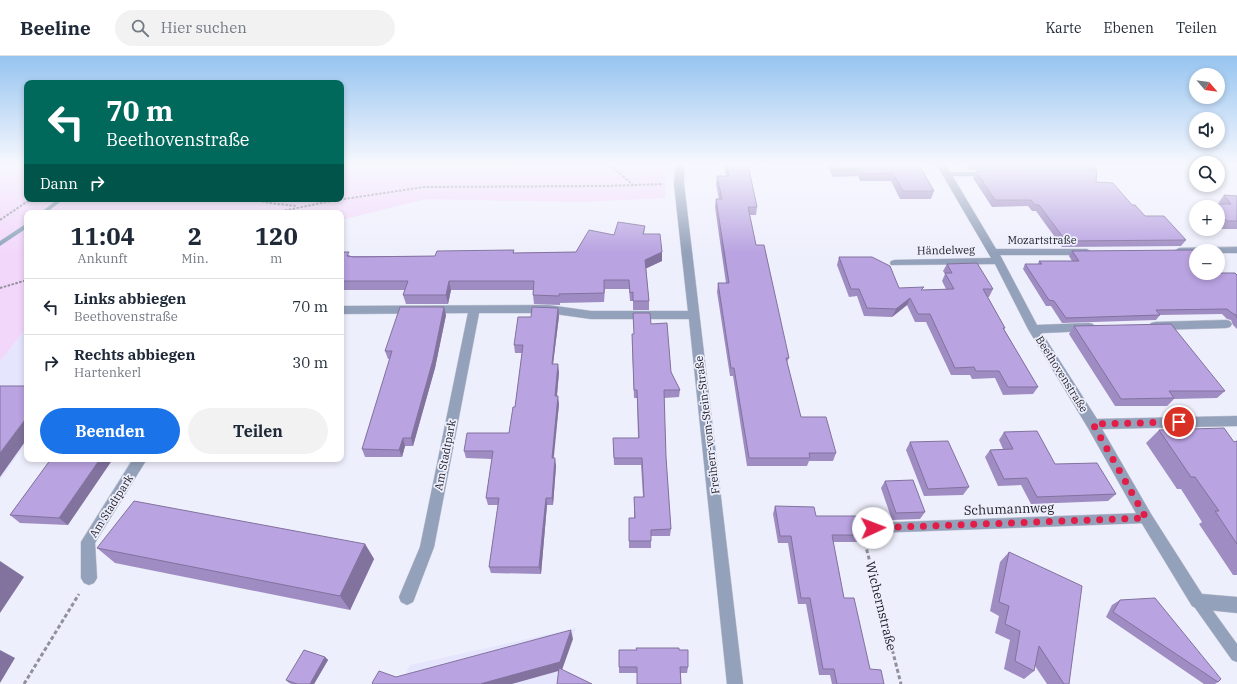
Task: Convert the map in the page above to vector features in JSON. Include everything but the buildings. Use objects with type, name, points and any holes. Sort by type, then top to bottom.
[{"type":"street","name":"Freiherr-vom-Stein-Straße","points":[[680,194],[735,684]]},
{"type":"street","name":"Beethovenstraße","points":[[958,194],[995,256],[1034,329],[1093,424],[1146,518],[1198,601]]},
{"type":"street","points":[[1171,251],[1237,250]]},
{"type":"street","name":"Mozartstraße","points":[[995,256],[1094,252]]},
{"type":"street","name":"Händelweg","points":[[895,263],[995,256]]},
{"type":"street","points":[[344,310],[548,309],[591,315],[694,315]]},
{"type":"street","name":"Am Stadtpark","points":[[407,597],[427,548],[474,310]]},
{"type":"street","points":[[1142,326],[1226,324]]},
{"type":"street","points":[[1034,329],[1103,327]]},
{"type":"street","points":[[1093,424],[1237,421]]},
{"type":"street","name":"Am Stadtpark","points":[[89,578],[88,542],[138,462]]},
{"type":"street","points":[[1198,601],[1237,605]]},
{"type":"lane","name":"Schumannweg","points":[[868,532],[1146,518]]},
{"type":"lane","points":[[1198,601],[1237,655]]},
{"type":"path","points":[[344,200],[379,194]]},
{"type":"path","points":[[0,220],[27,202]]},
{"type":"path","points":[[265,202],[300,207]]},
{"type":"path","points":[[286,210],[331,202]]},
{"type":"path","points":[[0,288],[24,281]]},
{"type":"path","name":"Wichernstraße","points":[[868,532],[901,684]]},
{"type":"path","points":[[24,684],[89,578]]},
{"type":"shaded area","points":[[0,194],[24,194],[24,202],[344,202],[344,194],[665,194],[665,198],[581,202],[426,199],[344,219],[344,210],[24,210],[24,331],[0,360]]},
{"type":"shaded area","points":[[24,331],[24,446],[0,480],[0,361]]},
{"type":"shaded area","points":[[576,628],[556,684],[401,684],[410,665]]},
{"type":"waterway","points":[[47,210],[57,202]]},
{"type":"waterway","points":[[0,244],[24,227]]},
{"type":"route","points":[[873,528],[1146,518],[1093,424],[1179,422]]}]
